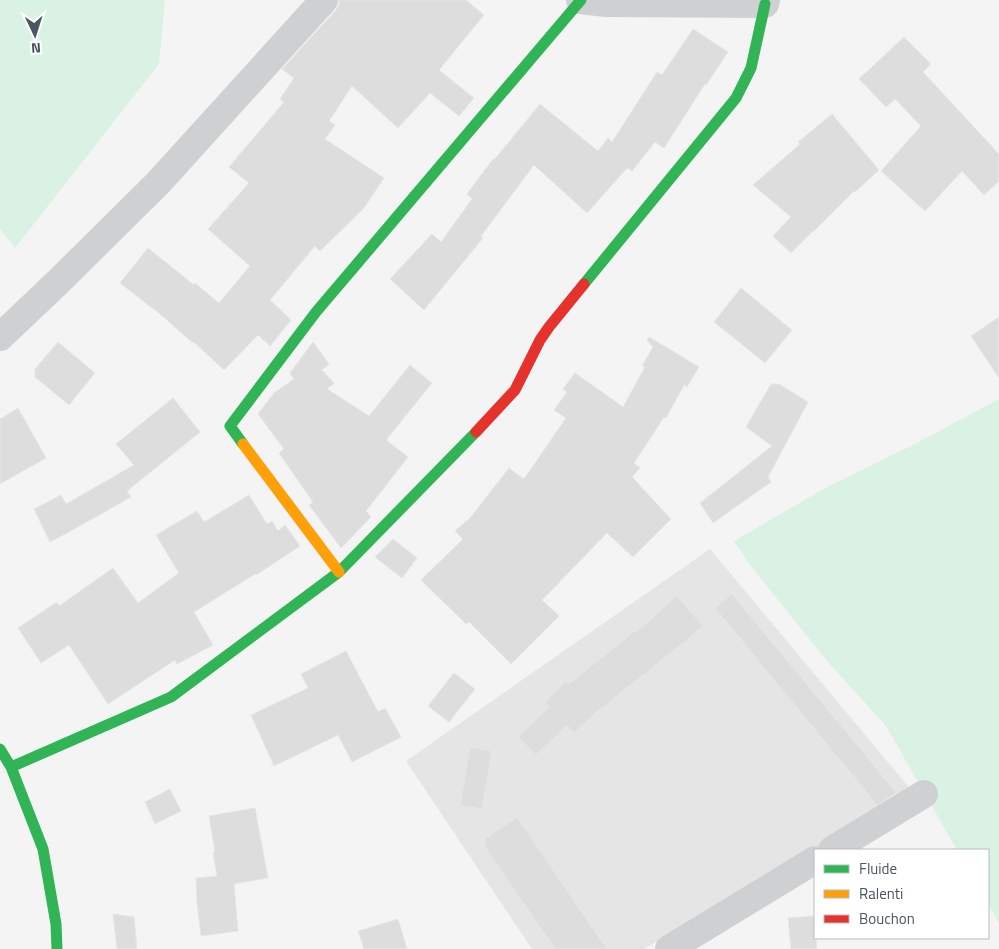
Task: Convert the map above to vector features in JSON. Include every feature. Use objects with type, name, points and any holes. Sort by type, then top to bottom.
[{"type":"street","points":[[0,337],[158,183],[324,0]]},
{"type":"street","points":[[11,767],[171,698],[339,572],[515,390],[540,340],[549,327],[736,98],[751,68],[765,2],[606,3],[581,0],[316,312],[230,426],[339,572]]},
{"type":"street","points":[[0,750],[11,767],[43,849],[56,924],[57,949]]},
{"type":"street","points":[[834,849],[924,794]]},
{"type":"street","points":[[669,949],[814,861]]},
{"type":"shaded area","points":[[710,549],[912,791],[644,949],[532,949],[406,761]]},
{"type":"green space","points":[[0,0],[165,0],[159,64],[15,248],[0,229]]},
{"type":"green space","points":[[999,399],[999,923],[989,906],[989,849],[956,849],[886,726],[827,661],[750,565],[734,541],[829,486],[917,443]]},
{"type":"building","points":[[339,0],[466,0],[484,15],[439,70],[474,98],[459,116],[430,93],[398,128],[352,86],[329,121],[335,125],[325,139],[384,178],[364,208],[320,251],[315,246],[270,300],[291,320],[270,346],[258,335],[224,370],[194,342],[120,283],[148,248],[219,303],[250,266],[208,229],[249,183],[229,167],[284,102],[280,99],[294,78],[282,69],[336,10]]},
{"type":"building","points":[[693,29],[728,52],[664,148],[655,142],[632,171],[627,168],[587,213],[534,165],[481,236],[483,238],[424,310],[390,279],[432,234],[441,242],[472,199],[467,194],[493,159],[540,104],[598,151],[608,138],[612,142],[657,72],[662,75]]},
{"type":"building","points":[[904,37],[931,64],[923,72],[999,154],[999,181],[984,195],[962,171],[925,211],[881,171],[921,126],[895,99],[886,107],[859,79]]},
{"type":"building","points":[[832,114],[879,170],[854,191],[791,253],[773,236],[791,217],[753,185],[800,144],[798,142]]},
{"type":"building","points":[[741,288],[792,330],[765,363],[714,322]]},
{"type":"building","points":[[999,317],[999,378],[971,336]]},
{"type":"building","points":[[649,337],[699,367],[687,387],[684,385],[666,418],[664,417],[634,463],[640,468],[632,477],[671,519],[633,557],[607,533],[542,600],[559,616],[511,664],[469,622],[466,624],[421,580],[463,539],[455,531],[470,518],[509,468],[524,479],[566,418],[554,410],[567,392],[563,389],[575,373],[623,407],[645,367],[642,366],[653,347],[647,340]]},
{"type":"building","points":[[58,342],[95,373],[69,405],[35,377],[35,369]]},
{"type":"building","points":[[313,342],[329,364],[322,370],[334,383],[327,389],[369,416],[410,365],[432,383],[386,440],[408,457],[366,511],[371,517],[341,548],[309,505],[313,502],[279,453],[284,449],[258,414],[274,393],[294,379],[290,373]]},
{"type":"building","points":[[771,384],[779,384],[808,402],[768,477],[771,482],[713,523],[700,503],[772,446],[746,427]]},
{"type":"building","points":[[173,398],[200,432],[127,491],[131,497],[50,542],[34,509],[61,495],[66,504],[134,465],[116,444]]},
{"type":"building","points":[[18,408],[46,458],[0,484],[0,419]]},
{"type":"building","points":[[249,495],[267,524],[272,521],[278,531],[285,525],[300,546],[194,612],[213,645],[177,664],[175,660],[108,704],[69,645],[41,663],[18,628],[57,602],[59,606],[113,568],[138,603],[179,573],[156,535],[197,511],[204,522]]},
{"type":"building","points":[[393,539],[417,558],[402,578],[375,557]]},
{"type":"building","points":[[732,594],[896,792],[890,797],[877,805],[715,608]]},
{"type":"building","points":[[677,596],[703,626],[594,714],[574,733],[567,725],[536,755],[518,737],[549,707],[545,702],[566,681],[569,684],[636,632]]},
{"type":"building","points":[[346,651],[378,712],[385,708],[401,737],[352,762],[338,735],[274,766],[251,715],[308,688],[301,674]]},
{"type":"building","points":[[454,673],[475,689],[449,722],[428,706]]},
{"type":"building","points":[[470,747],[492,751],[482,809],[460,805]]},
{"type":"building","points":[[170,789],[181,811],[155,824],[145,802]]},
{"type":"building","points":[[255,808],[268,878],[234,884],[238,931],[201,936],[196,878],[217,876],[209,816]]},
{"type":"building","points":[[517,817],[607,949],[555,949],[485,847],[485,839]]},
{"type":"building","points":[[113,914],[134,917],[137,949],[117,949]]},
{"type":"building","points":[[814,916],[814,939],[816,939],[817,949],[791,949],[788,918]]},
{"type":"building","points":[[398,919],[407,949],[364,949],[358,931]]},
{"type":"traffic: fast","points":[[243,444],[230,426],[316,312],[581,0]]},
{"type":"traffic: fast","points":[[584,284],[736,98],[751,68],[765,4]]},
{"type":"traffic: fast","points":[[11,767],[171,697],[339,572],[476,432]]},
{"type":"traffic: fast","points":[[0,749],[11,767],[43,849],[56,924],[57,949]]},
{"type":"traffic: slow","points":[[243,444],[339,572]]},
{"type":"traffic: jam","points":[[476,432],[515,390],[540,340],[584,284]]}]
